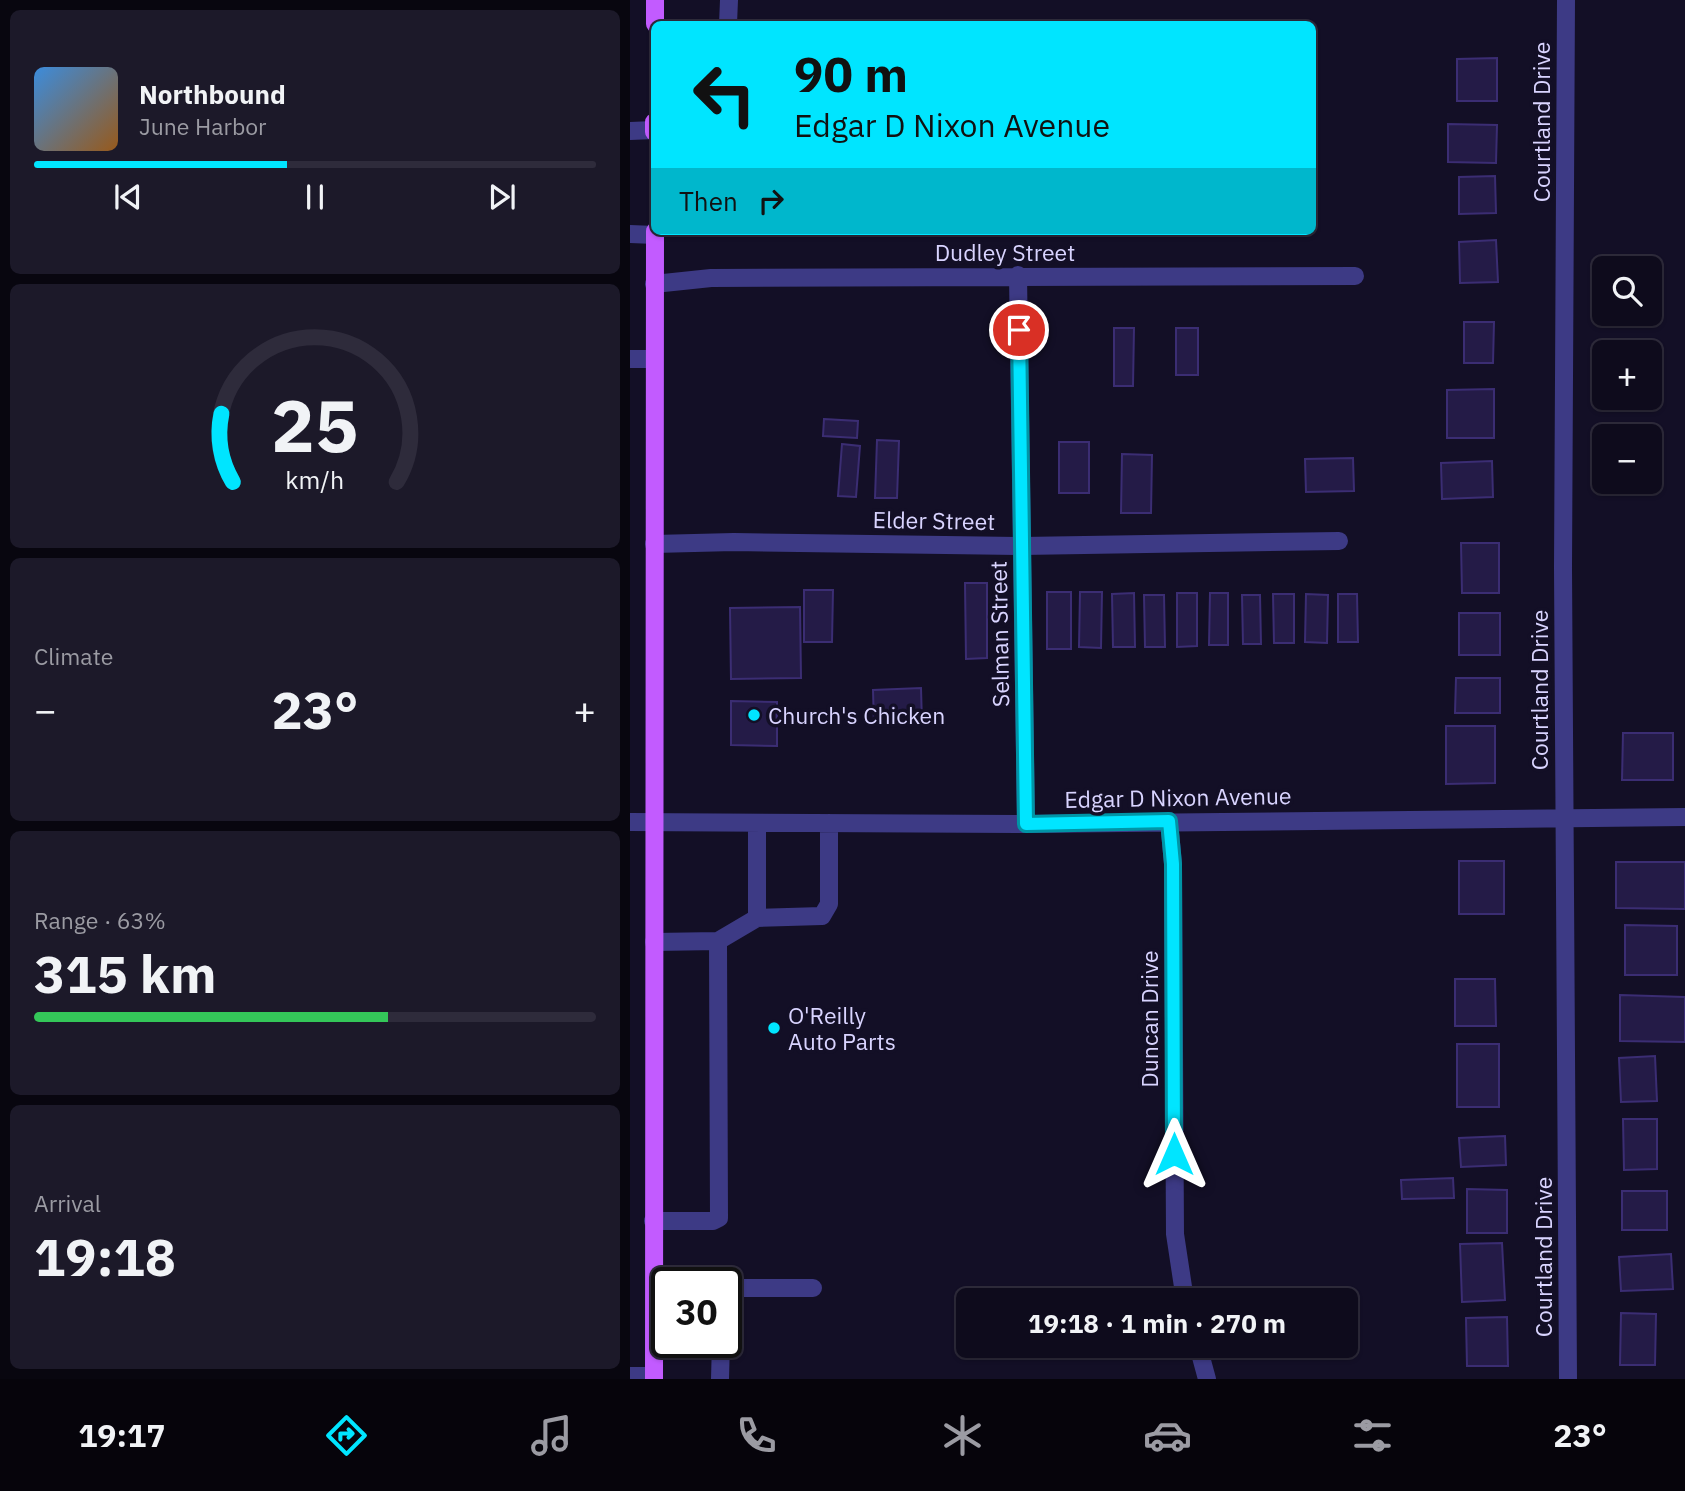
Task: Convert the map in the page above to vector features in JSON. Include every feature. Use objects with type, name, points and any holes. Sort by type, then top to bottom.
[{"type":"main road","points":[[655,0],[655,21]]},
{"type":"main road","points":[[655,235],[653,1222],[658,1267]]},
{"type":"main road","points":[[654,1378],[655,1358]]},
{"type":"street","points":[[728,21],[729,0]]},
{"type":"street","name":"Courtland Drive","points":[[1566,0],[1564,818],[1568,1379]]},
{"type":"street","points":[[630,131],[651,131]]},
{"type":"street","points":[[630,234],[651,233]]},
{"type":"street","name":"Selman Street","points":[[1018,275],[1026,824]]},
{"type":"street","name":"Dudley Street","points":[[654,284],[711,278],[1355,276]]},
{"type":"street","points":[[630,359],[653,359]]},
{"type":"street","name":"Elder Street","points":[[654,544],[734,542],[1022,546],[1339,541]]},
{"type":"street","name":"Edgar D Nixon Avenue","points":[[630,822],[1026,824],[1685,817]]},
{"type":"street","name":"Duncan Drive","points":[[1169,821],[1173,864],[1175,1234],[1183,1288]]},
{"type":"street","points":[[757,823],[757,918]]},
{"type":"street","points":[[654,942],[718,941],[757,918],[822,916],[829,904],[830,823]]},
{"type":"street","points":[[653,1222],[713,1222],[719,1218],[718,941]]},
{"type":"street","points":[[742,1288],[813,1288]]},
{"type":"street","points":[[720,1379],[721,1358]]},
{"type":"street","points":[[1202,1358],[1208,1379]]},
{"type":"street","points":[[630,1376],[654,1378]]},
{"type":"building","points":[[1497,58],[1497,101],[1457,101],[1457,59]]},
{"type":"building","points":[[1448,124],[1497,125],[1496,163],[1448,162]]},
{"type":"building","points":[[1495,176],[1496,213],[1459,214],[1459,177]]},
{"type":"building","points":[[1496,240],[1498,282],[1460,283],[1459,242]]},
{"type":"building","points":[[1464,322],[1494,322],[1493,363],[1464,363]]},
{"type":"building","points":[[1114,328],[1134,328],[1133,386],[1114,386]]},
{"type":"building","points":[[1176,328],[1198,328],[1198,375],[1176,375]]},
{"type":"building","points":[[1494,389],[1494,438],[1447,438],[1447,390]]},
{"type":"building","points":[[824,419],[858,421],[857,438],[823,436]]},
{"type":"building","points":[[877,440],[899,441],[897,498],[875,498]]},
{"type":"building","points":[[1059,442],[1089,442],[1089,493],[1059,493]]},
{"type":"building","points":[[842,444],[860,446],[856,497],[838,496]]},
{"type":"building","points":[[1122,454],[1152,455],[1151,513],[1121,513]]},
{"type":"building","points":[[1353,458],[1354,491],[1306,492],[1305,459]]},
{"type":"building","points":[[1492,461],[1493,497],[1442,499],[1441,463]]},
{"type":"building","points":[[1461,543],[1499,543],[1499,593],[1462,593]]},
{"type":"building","points":[[965,583],[987,583],[987,658],[966,659]]},
{"type":"building","points":[[804,590],[833,590],[832,642],[804,642]]},
{"type":"building","points":[[1047,592],[1071,592],[1071,649],[1047,649]]},
{"type":"building","points":[[1080,592],[1102,592],[1101,648],[1079,647]]},
{"type":"building","points":[[1134,593],[1135,647],[1113,647],[1112,594]]},
{"type":"building","points":[[1177,593],[1197,593],[1197,646],[1177,647]]},
{"type":"building","points":[[1210,593],[1228,593],[1228,645],[1209,645]]},
{"type":"building","points":[[1273,594],[1294,594],[1294,643],[1274,643]]},
{"type":"building","points":[[1306,594],[1328,595],[1327,643],[1305,642]]},
{"type":"building","points":[[1338,594],[1357,594],[1358,642],[1338,642]]},
{"type":"building","points":[[1144,595],[1164,595],[1165,647],[1145,647]]},
{"type":"building","points":[[1242,595],[1260,595],[1261,644],[1243,644]]},
{"type":"building","points":[[800,607],[801,678],[731,679],[730,608]]},
{"type":"building","points":[[1459,613],[1500,613],[1500,655],[1459,655]]},
{"type":"building","points":[[1456,678],[1500,678],[1500,713],[1455,713]]},
{"type":"building","points":[[921,688],[922,724],[874,725],[873,690]]},
{"type":"building","points":[[731,701],[777,702],[777,746],[731,745]]},
{"type":"building","points":[[1446,726],[1495,726],[1495,783],[1446,784]]},
{"type":"building","points":[[1623,733],[1673,733],[1673,780],[1622,780]]},
{"type":"building","points":[[1459,861],[1504,861],[1504,914],[1459,914]]},
{"type":"building","points":[[1616,862],[1685,862],[1685,909],[1616,908]]},
{"type":"building","points":[[1625,925],[1677,926],[1677,975],[1625,975]]},
{"type":"building","points":[[1455,979],[1495,979],[1496,1026],[1455,1026]]},
{"type":"building","points":[[1620,995],[1685,997],[1685,1042],[1620,1041]]},
{"type":"building","points":[[1457,1044],[1499,1044],[1499,1107],[1457,1107]]},
{"type":"building","points":[[1655,1056],[1657,1101],[1621,1102],[1619,1058]]},
{"type":"building","points":[[1623,1119],[1657,1119],[1657,1169],[1624,1170]]},
{"type":"building","points":[[1505,1136],[1506,1165],[1461,1167],[1459,1138]]},
{"type":"building","points":[[1453,1178],[1454,1198],[1402,1199],[1401,1180]]},
{"type":"building","points":[[1467,1189],[1507,1190],[1507,1233],[1467,1233]]},
{"type":"building","points":[[1622,1191],[1667,1191],[1667,1230],[1622,1230]]},
{"type":"building","points":[[1502,1243],[1505,1300],[1462,1302],[1460,1244]]},
{"type":"building","points":[[1671,1254],[1673,1289],[1621,1291],[1619,1257]]},
{"type":"building","points":[[1621,1313],[1656,1314],[1655,1365],[1620,1365]]},
{"type":"building","points":[[1507,1317],[1508,1366],[1467,1366],[1466,1318]]},
{"type":"place","name":"Church's Chicken","points":[[754,715]]},
{"type":"place","name":"O'Reilly Auto Parts","points":[[774,1028]]},
{"type":"route","points":[[1019,330],[1026,824],[1169,821],[1173,864],[1174,1154]]}]
